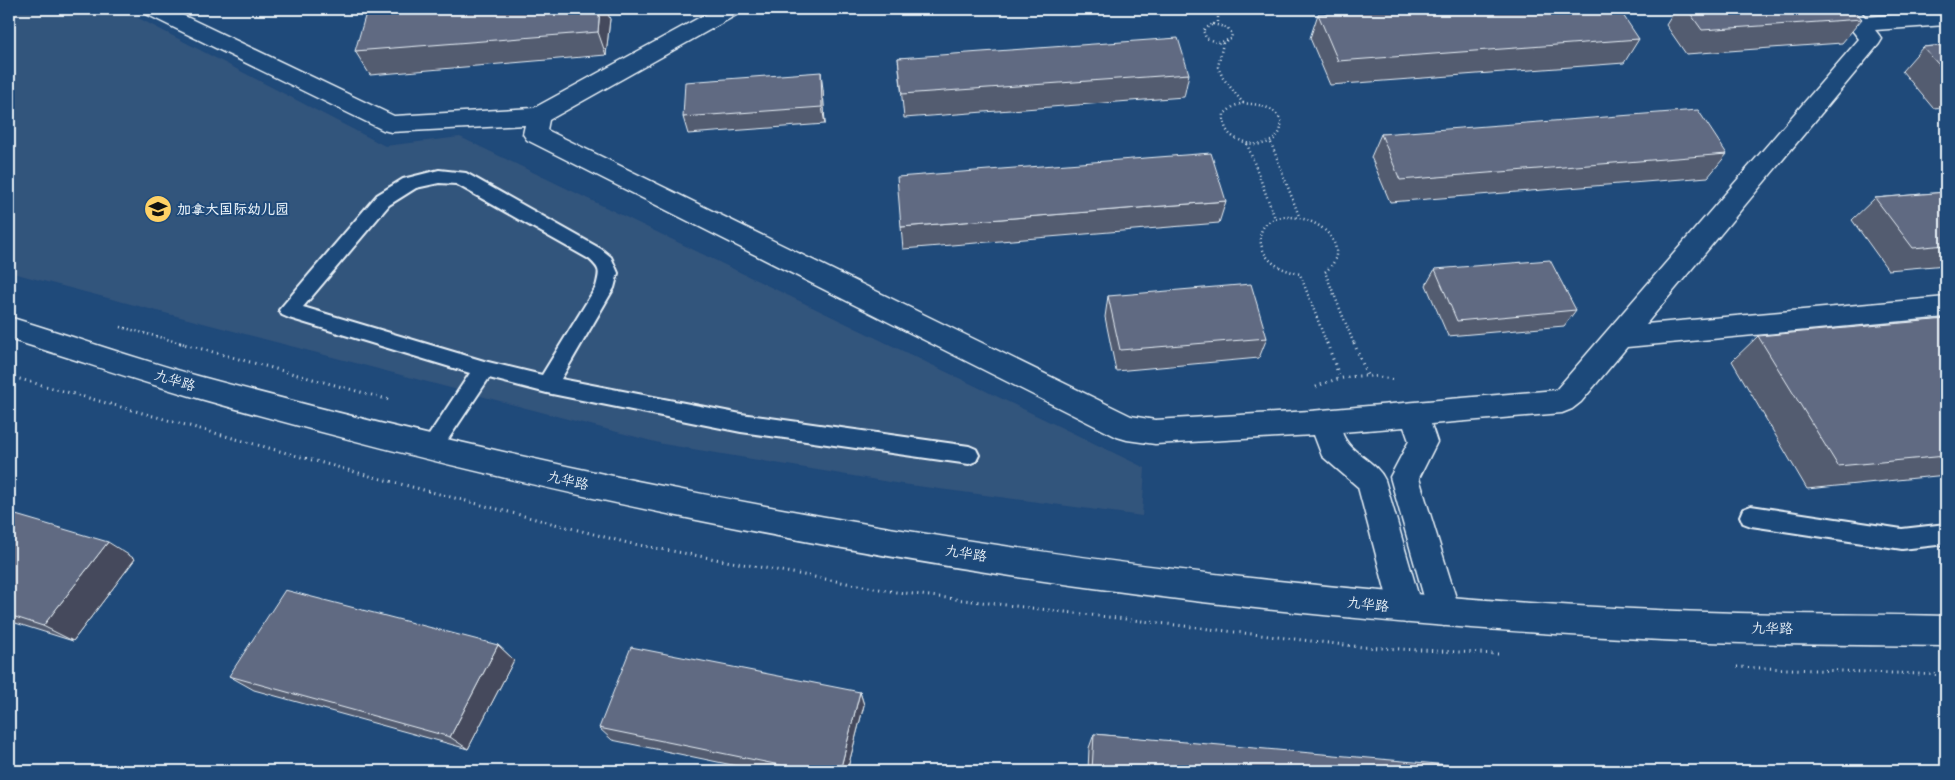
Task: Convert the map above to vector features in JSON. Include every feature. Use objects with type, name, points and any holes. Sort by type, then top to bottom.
[{"type":"street","points":[[153,9],[391,124],[538,116],[731,9]]},
{"type":"street","points":[[538,116],[534,134],[1127,428],[1155,432],[1325,422],[1562,401],[1571,394],[1871,39],[1851,16]]},
{"type":"street","points":[[1851,16],[1946,18]]},
{"type":"street","points":[[1619,337],[1946,307]]},
{"type":"street","name":"九华路","points":[[9,328],[193,385],[432,447],[587,484],[897,543],[1114,575],[1406,608],[1709,627],[1946,631]]},
{"type":"street","points":[[1414,415],[1423,442],[1404,477],[1444,611]]},
{"type":"street","points":[[1325,422],[1332,447],[1371,480],[1406,608]]},
{"type":"lane","points":[[547,385],[605,288],[609,273],[604,262],[595,254],[460,178],[445,175],[427,177],[395,190],[383,200],[289,310],[484,369],[547,385],[741,423],[969,455]]},
{"type":"lane","points":[[432,447],[484,369]]},
{"type":"lane","points":[[1751,516],[1902,539],[1946,534]]},
{"type":"path","points":[[1218,9],[1218,24]]},
{"type":"path","points":[[1218,24],[1228,28],[1232,34],[1231,39],[1223,43],[1207,40],[1203,34],[1208,26],[1218,24]]},
{"type":"path","points":[[1223,43],[1223,51],[1218,62],[1219,69],[1243,103]]},
{"type":"path","points":[[1243,103],[1266,106],[1280,118],[1283,125],[1282,132],[1271,143],[1260,146],[1247,144],[1230,135],[1224,128],[1224,114],[1227,110],[1243,103]]},
{"type":"path","points":[[1271,143],[1299,216]]},
{"type":"path","points":[[1247,144],[1275,218]]},
{"type":"path","points":[[1340,378],[1300,274],[1284,271],[1268,260],[1261,248],[1260,235],[1265,225],[1275,218],[1299,216],[1323,226],[1333,239],[1338,252],[1335,263],[1325,272],[1367,375]]},
{"type":"path","points":[[115,326],[391,401]]},
{"type":"shaded area","points":[[9,9],[121,9],[385,146],[460,137],[1145,468],[1142,516],[895,483],[663,444],[9,272]]},
{"type":"building","points":[[421,9],[600,9],[598,32],[355,51],[366,13]]},
{"type":"building","points":[[1390,9],[1619,9],[1639,39],[1338,61],[1318,14]]},
{"type":"building","points":[[1687,9],[1853,9],[1862,19],[1702,30]]},
{"type":"building","points":[[1178,38],[1189,74],[902,94],[898,58]]},
{"type":"building","points":[[1946,45],[1946,73],[1923,47]]},
{"type":"building","points":[[821,72],[822,107],[683,117],[685,82]]},
{"type":"building","points":[[1698,110],[1727,154],[1400,180],[1381,134]]},
{"type":"building","points":[[1211,153],[1226,201],[901,227],[897,177]]},
{"type":"building","points":[[1946,192],[1946,245],[1913,248],[1875,198]]},
{"type":"building","points":[[1550,260],[1576,310],[1457,321],[1435,269]]},
{"type":"building","points":[[1251,284],[1267,338],[1120,350],[1108,296]]},
{"type":"building","points":[[1946,319],[1946,456],[1838,466],[1758,336]]},
{"type":"building","points":[[9,513],[108,542],[43,626],[9,615]]},
{"type":"building","points":[[285,590],[498,645],[450,737],[229,676]]},
{"type":"building","points":[[631,647],[860,692],[840,771],[809,771],[599,728]]},
{"type":"building","points":[[1094,734],[1483,768],[1484,771],[1092,771]]},
{"type":"place","name":"加拿大国际幼儿园","points":[[158,209]]}]
